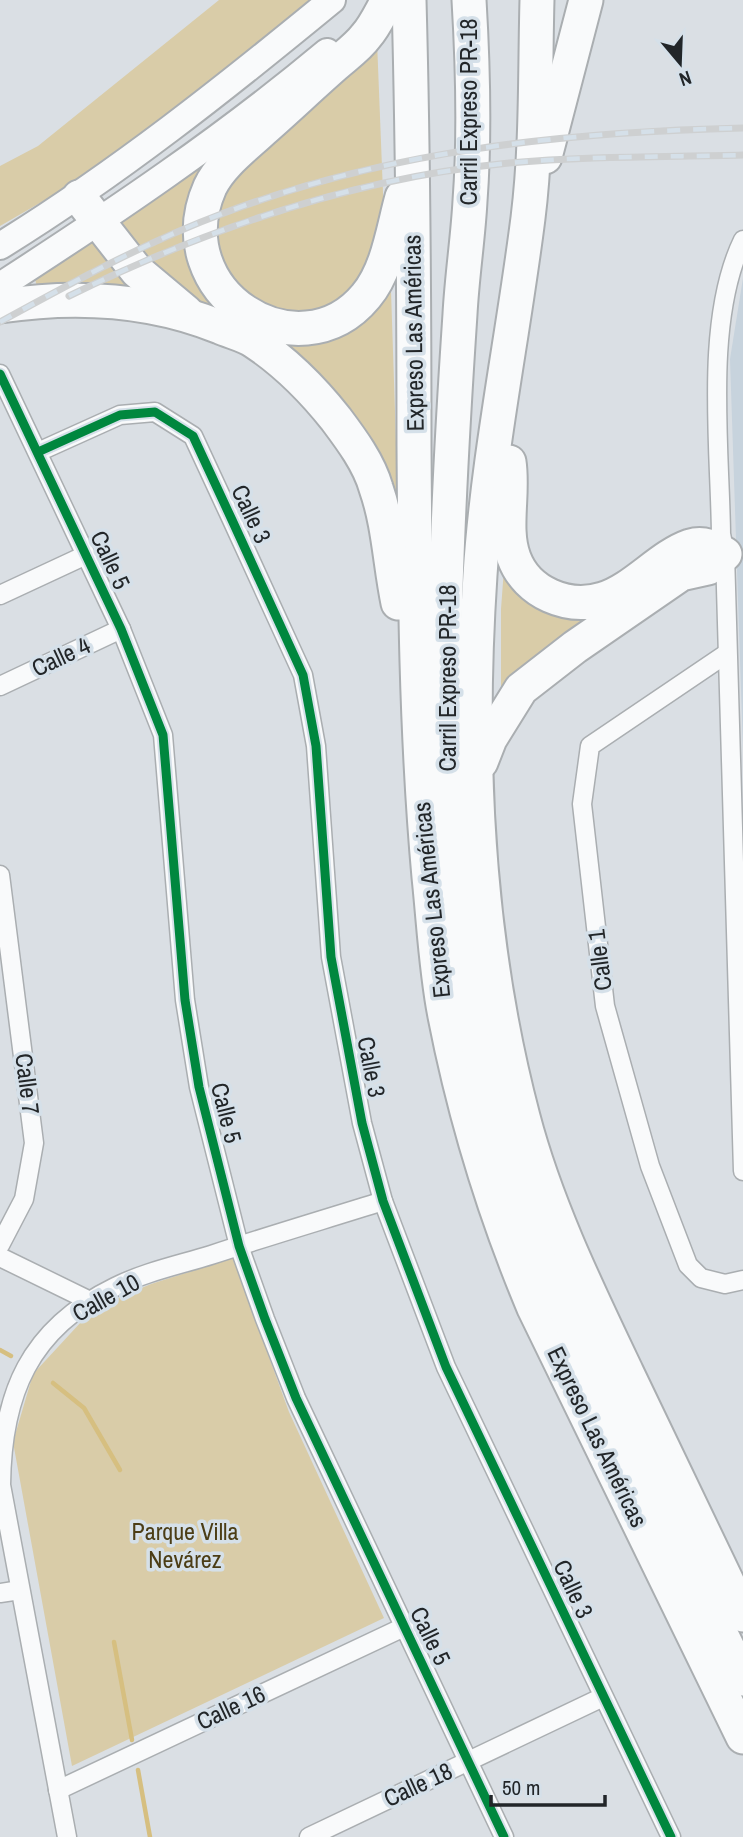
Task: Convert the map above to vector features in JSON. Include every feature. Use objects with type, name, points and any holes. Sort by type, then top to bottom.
[{"type":"highway","points":[[387,0],[366,37],[239,152],[211,184],[201,225],[203,260],[220,292],[253,317],[299,327],[339,318],[355,308],[379,276],[411,164]]},
{"type":"highway","name":"Expreso Las Américas","points":[[409,0],[415,650],[421,791],[439,977],[468,1120],[486,1185],[534,1308],[743,1737]]},
{"type":"highway","points":[[537,0],[528,216],[498,406],[480,576],[476,774],[493,968],[506,1046],[524,1122],[544,1182],[601,1319],[743,1615]]},
{"type":"highway","points":[[554,125],[573,0]]},
{"type":"highway","points":[[528,216],[586,0]]},
{"type":"highway","name":"Carril Expreso PR-18","points":[[469,4],[473,115],[470,200],[460,310],[444,646],[453,877],[462,955],[480,1052],[499,1122],[516,1180],[546,1263],[576,1334],[743,1679]]},
{"type":"highway","points":[[79,197],[137,271],[190,315]]},
{"type":"highway","points":[[0,306],[31,301],[94,300],[190,315],[253,340],[305,384],[344,429],[376,486],[398,601],[415,650]]},
{"type":"highway","points":[[498,406],[511,473],[511,548],[523,575],[538,589],[568,602],[603,599],[690,546],[709,544],[734,556]]},
{"type":"highway","points":[[476,774],[490,738],[521,689],[575,647],[681,574],[708,568],[734,556]]},
{"type":"main road","points":[[0,246],[79,197],[217,94],[332,0]]},
{"type":"main road","points":[[0,286],[99,224],[226,134],[387,0]]},
{"type":"street","points":[[743,240],[733,260],[718,340],[721,534],[734,556],[726,654],[743,1171]]},
{"type":"street","name":"Calle 5","points":[[1,374],[121,629],[163,734],[185,1000],[199,1087],[239,1246],[296,1398],[504,1837]]},
{"type":"street","name":"Calle 3","points":[[38,452],[120,415],[155,412],[193,436],[303,675],[316,746],[331,957],[362,1123],[383,1201],[446,1367],[671,1837]]},
{"type":"street","points":[[0,596],[86,555]]},
{"type":"street","name":"Calle 4","points":[[0,686],[121,629]]},
{"type":"street","name":"Calle 1","points":[[726,654],[590,746],[582,804],[606,1006],[650,1166],[688,1265],[701,1278],[725,1284],[743,1280]]},
{"type":"street","name":"Calle 7","points":[[0,875],[34,1143],[24,1199],[0,1245]]},
{"type":"street","name":"Calle 10","points":[[67,1837],[1,1485],[1,1446],[6,1414],[27,1364],[62,1323],[90,1301],[141,1277],[383,1201]]},
{"type":"street","points":[[0,1257],[90,1301]]},
{"type":"street","points":[[0,1593],[20,1590]]},
{"type":"street","name":"Calle 16","points":[[58,1790],[404,1627]]},
{"type":"street","name":"Calle 18","points":[[309,1837],[336,1831],[603,1697]]},
{"type":"shaded area","points":[[743,278],[743,750],[730,359]]},
{"type":"green space","points":[[219,0],[313,0],[177,109],[71,185],[0,226],[0,166],[38,146]]},
{"type":"green space","points":[[377,41],[384,218],[376,269],[320,313],[258,309],[212,262],[220,185]]},
{"type":"green space","points":[[213,155],[190,207],[252,327],[388,287],[391,291],[398,502],[390,505],[364,445],[196,309],[117,226]]},
{"type":"green space","points":[[98,237],[147,293],[37,287],[35,279]]},
{"type":"green space","points":[[505,555],[510,568],[614,605],[501,695],[501,609]]},
{"type":"green space","name":"Parque Villa Nevárez","points":[[233,1258],[289,1412],[384,1618],[72,1766],[13,1442],[33,1374],[94,1308],[151,1284]]},
{"type":"waterway","points":[[0,1350],[11,1356]]},
{"type":"waterway","points":[[53,1383],[84,1408],[120,1470]]},
{"type":"waterway","points":[[114,1642],[132,1740]]},
{"type":"waterway","points":[[138,1770],[150,1837]]},
{"type":"railway","points":[[0,322],[110,263],[195,224],[287,191],[351,174],[415,159],[545,140],[743,128]]},
{"type":"railway","points":[[69,296],[121,271],[229,228],[339,194],[395,181],[509,163],[743,155]]},
{"type":"cycle path","points":[[0,374],[121,629],[163,735],[185,1000],[199,1087],[239,1246],[296,1398],[504,1837]]},
{"type":"cycle path","points":[[38,452],[120,415],[155,412],[193,436],[303,675],[316,746],[331,957],[362,1123],[383,1201],[446,1367],[671,1837]]}]
